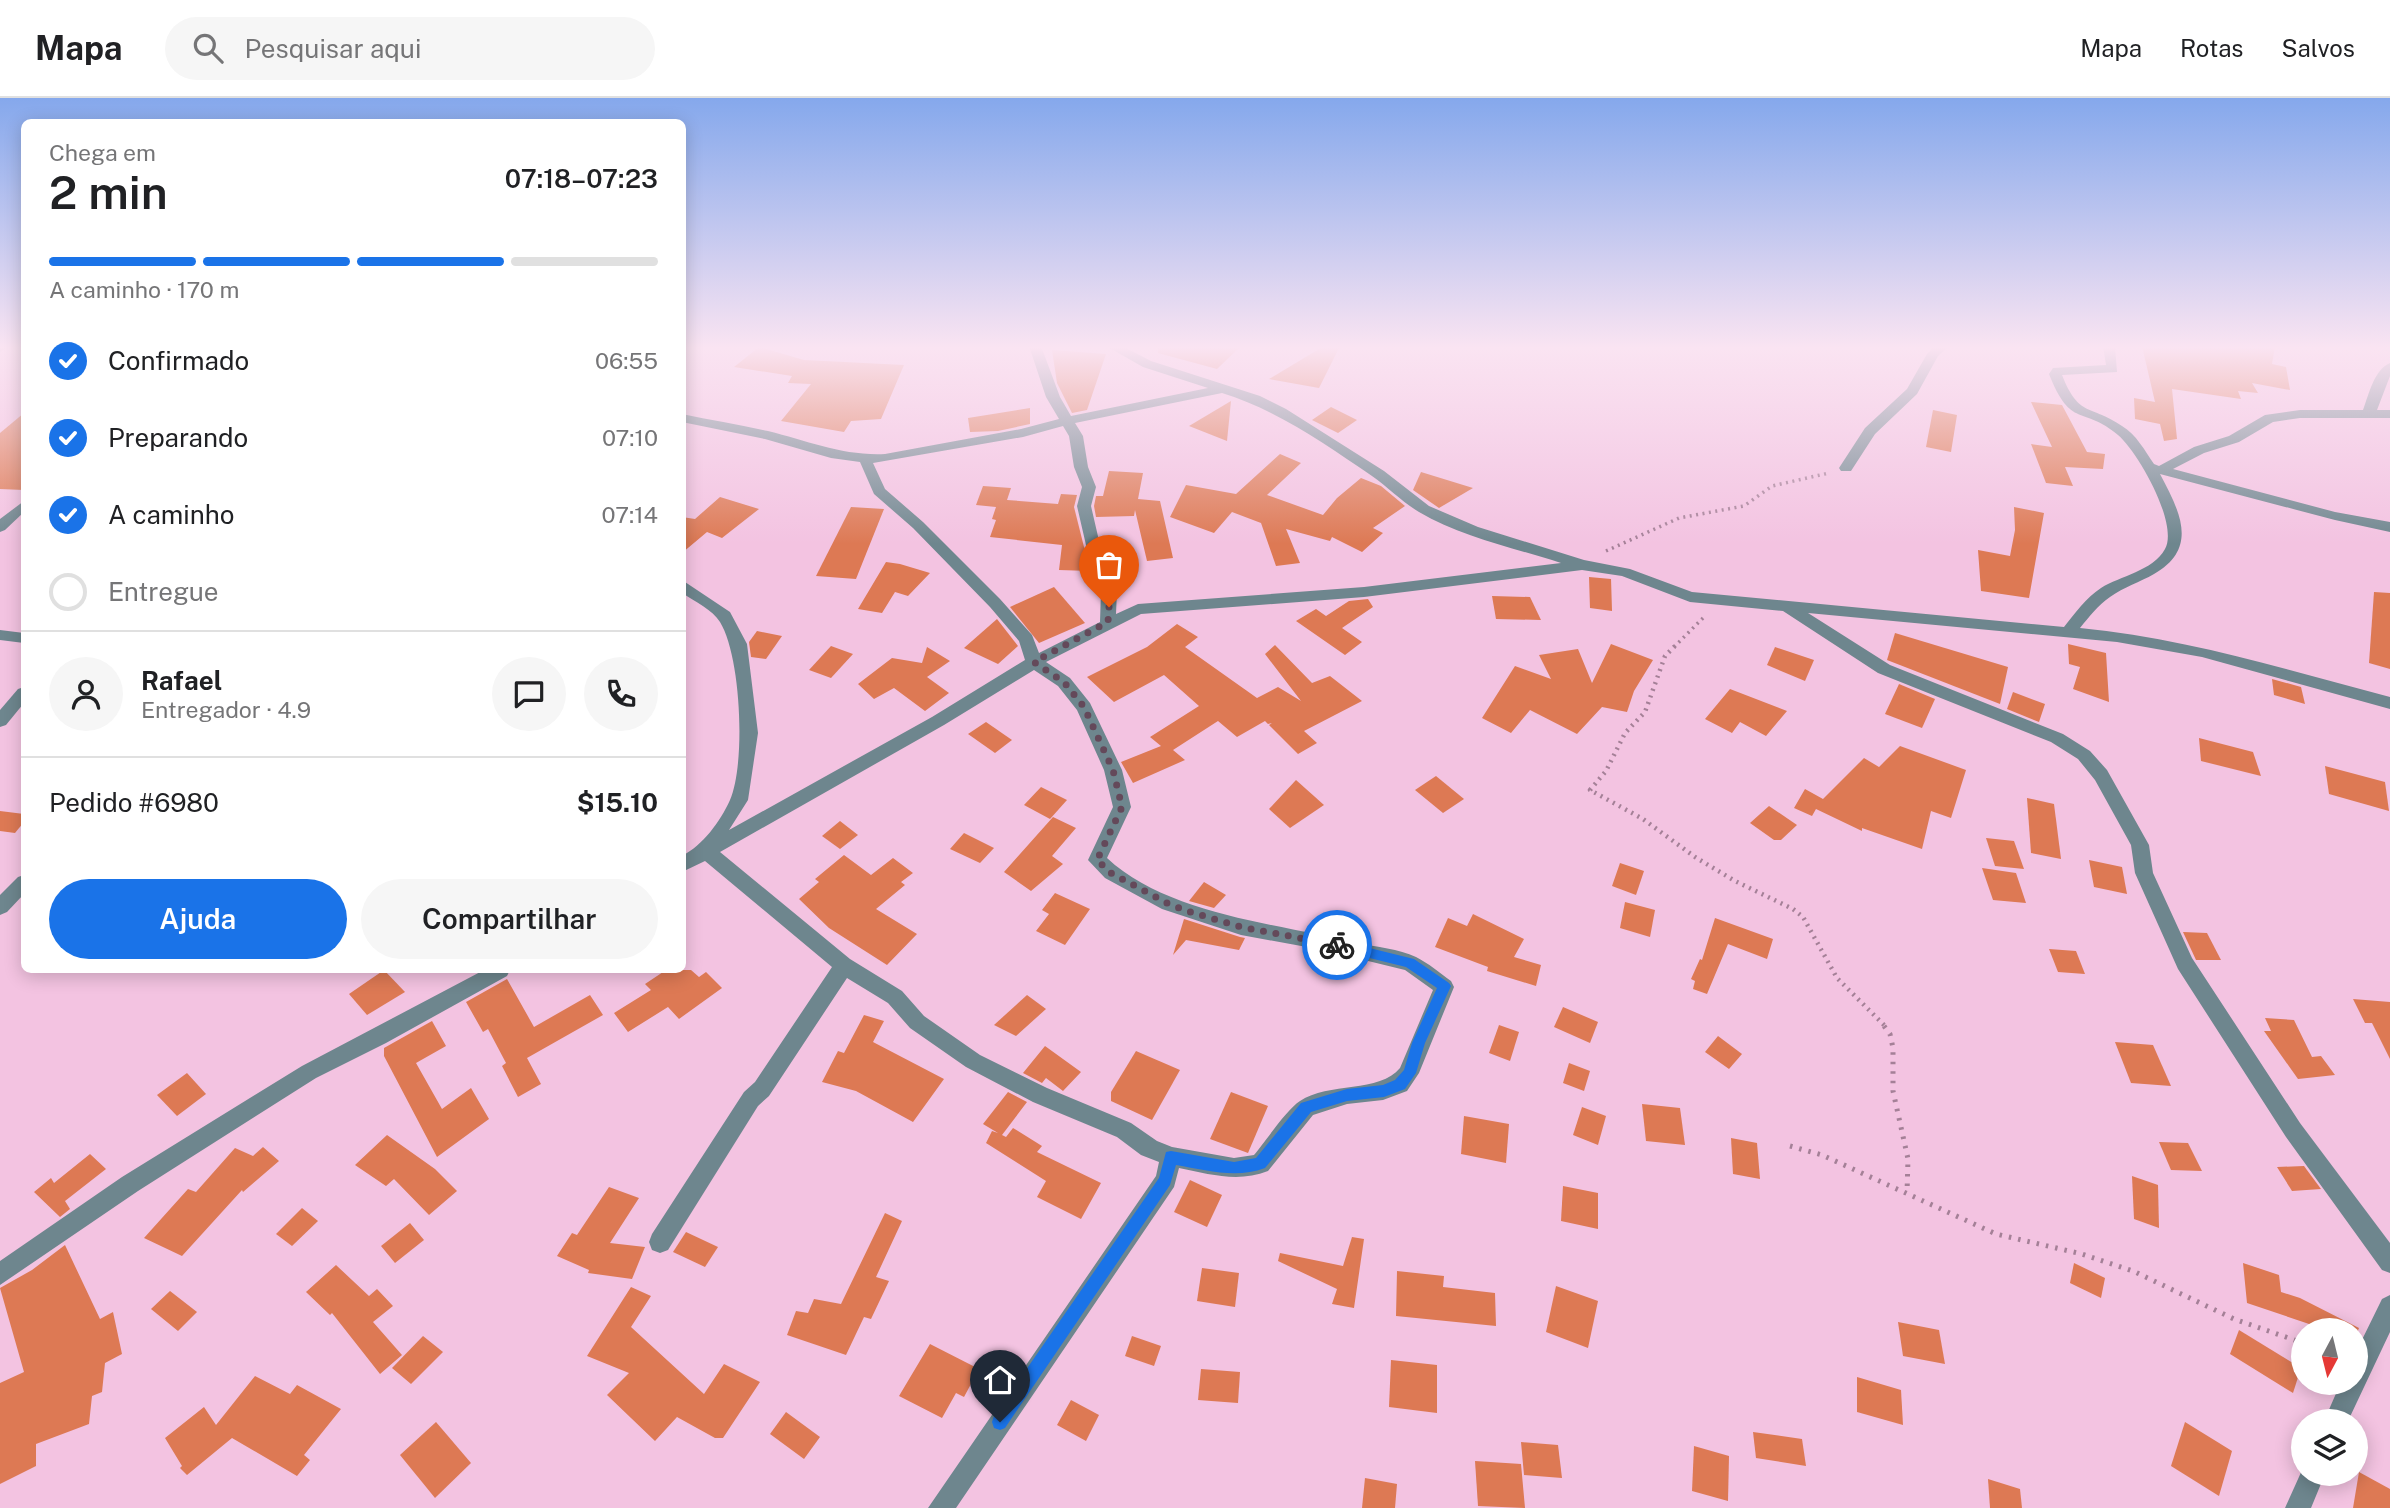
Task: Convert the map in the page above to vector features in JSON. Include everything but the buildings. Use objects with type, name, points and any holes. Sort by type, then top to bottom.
[{"type":"street","points":[[1060,412],[1076,436],[1081,467],[1089,487],[1084,506],[1093,545],[1109,591],[1108,622]]},
{"type":"street","points":[[686,419],[768,435],[831,454],[865,459],[885,458],[1023,433],[1110,412]]},
{"type":"street","points":[[1279,412],[1379,474],[1424,509],[1473,530],[1559,555],[1582,565],[1625,572],[1690,597],[2069,631],[2202,652],[2390,703]]},
{"type":"street","points":[[1846,468],[1870,431],[1890,412]]},
{"type":"street","points":[[2069,631],[2085,612],[2110,590],[2162,563],[2174,546],[2175,526],[2156,468],[2125,434],[2086,412]]},
{"type":"street","points":[[2156,468],[2234,439],[2270,418],[2300,414],[2390,414]]},
{"type":"street","points":[[706,851],[843,965],[895,997],[917,1023],[973,1061],[1041,1095],[1111,1124],[1149,1148],[1171,1157],[1234,1168],[1260,1164],[1306,1108],[1347,1095],[1384,1091],[1400,1084],[1409,1073],[1444,986],[1410,963],[1205,917],[1169,904],[1111,873],[1097,860],[1122,807],[1113,770],[1084,707],[1064,682],[1034,662],[1026,639],[995,603],[918,525],[879,491],[865,459]]},
{"type":"street","points":[[2156,468],[2335,516],[2390,527]]},
{"type":"street","points":[[0,527],[21,508]]},
{"type":"street","points":[[686,863],[926,728],[1034,662],[1108,622],[1138,610],[1364,592],[1582,565]]},
{"type":"street","points":[[686,588],[725,616],[739,644],[750,733],[739,800],[706,851]]},
{"type":"street","points":[[1786,607],[1884,669],[2057,738],[2084,755],[2101,775],[2140,845],[2144,873],[2185,963],[2293,1130],[2390,1262]]},
{"type":"street","points":[[0,635],[21,638]]},
{"type":"street","points":[[0,721],[21,696]]},
{"type":"street","points":[[0,907],[21,885]]},
{"type":"street","points":[[660,1242],[751,1100],[762,1089],[837,979],[843,965]]},
{"type":"street","points":[[0,1274],[130,1184],[309,1072],[379,1037],[494,973]]},
{"type":"street","points":[[941,1508],[1166,1180],[1171,1157]]},
{"type":"street","points":[[2368,1352],[2390,1307]]},
{"type":"street","points":[[2298,1508],[2308,1486]]},
{"type":"path","points":[[1582,565],[1587,557],[1631,541],[1679,518],[1744,506],[1778,484],[1846,468]]},
{"type":"path","points":[[1729,600],[1692,627],[1665,656],[1645,712],[1625,733],[1606,771],[1590,790],[1643,819],[1705,863],[1793,909],[1802,918],[1815,935],[1837,978],[1880,1019],[1890,1034],[1893,1048],[1893,1091],[1908,1159],[1907,1193]]},
{"type":"path","points":[[1790,1146],[1822,1156],[1996,1234],[2082,1254],[2133,1270],[2234,1319],[2291,1339]]},
{"type":"way so far","points":[[1109,607],[1108,622],[1034,662],[1064,682],[1084,707],[1113,770],[1122,807],[1106,846],[1097,860],[1111,873],[1187,911],[1241,927],[1337,945]]},
{"type":"route","points":[[1000,1422],[1166,1180],[1171,1157],[1234,1168],[1260,1164],[1306,1108],[1347,1095],[1384,1091],[1400,1084],[1409,1073],[1444,986],[1410,963],[1337,945]]}]
